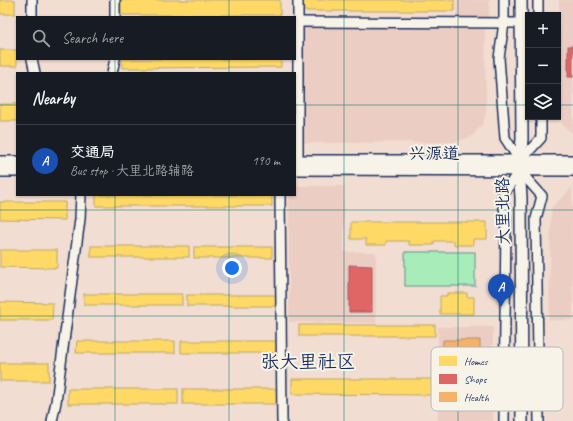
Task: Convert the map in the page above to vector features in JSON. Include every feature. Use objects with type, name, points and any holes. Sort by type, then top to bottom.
[{"type":"main road","name":"大里北路","points":[[521,0],[522,139],[520,166],[522,347]]},
{"type":"main road","name":"兴源道","points":[[520,166],[573,161]]},
{"type":"main road","points":[[0,162],[16,162]]},
{"type":"main road","name":"兴源道","points":[[296,164],[520,166],[573,170]]},
{"type":"main road","points":[[0,171],[16,171]]},
{"type":"main road","name":"大里北路","points":[[522,411],[522,421]]},
{"type":"street","points":[[32,0],[32,16]]},
{"type":"street","points":[[115,0],[115,16]]},
{"type":"street","points":[[296,164],[298,0]]},
{"type":"street","points":[[504,0],[504,23],[499,58],[506,138],[520,166],[542,196],[536,219],[538,347]]},
{"type":"street","points":[[538,0],[538,12]]},
{"type":"street","points":[[298,22],[521,23]]},
{"type":"street","points":[[32,60],[35,72]]},
{"type":"street","points":[[112,72],[115,60]]},
{"type":"street","points":[[505,347],[506,219],[502,197],[520,166],[540,138],[541,120]]},
{"type":"street","points":[[52,421],[57,394],[80,219],[81,196]]},
{"type":"street","points":[[280,196],[282,421]]},
{"type":"street","points":[[504,411],[504,421]]},
{"type":"street","points":[[539,411],[539,421]]},
{"type":"shaded area","points":[[457,0],[489,0],[489,23],[485,25],[486,112],[483,124],[471,137],[455,142],[303,143],[302,27],[457,24]]},
{"type":"shaded area","points":[[559,0],[573,0],[573,133],[562,125],[561,12],[559,12]]},
{"type":"shaded area","points":[[296,186],[344,186],[344,252],[376,252],[376,323],[289,322],[289,196],[296,196]]},
{"type":"shaded area","points":[[572,188],[573,320],[549,320],[551,208]]},
{"type":"shaded area","points":[[438,327],[493,327],[493,347],[438,347]]},
{"type":"shaded area","points":[[438,411],[493,411],[493,421],[438,421]]},
{"type":"green space","points":[[405,252],[475,252],[475,286],[405,286]]},
{"type":"building: Homes","points":[[0,0],[15,0],[15,14],[0,14]]},
{"type":"building: Homes","points":[[121,0],[280,0],[280,15],[121,15]]},
{"type":"building: Homes","points":[[300,0],[454,0],[455,11],[300,11]]},
{"type":"building: Homes","points":[[0,50],[16,50],[17,66],[0,66]]},
{"type":"building: Homes","points":[[122,60],[281,60],[281,67],[122,68]]},
{"type":"building: Homes","points":[[0,104],[16,104],[16,121],[0,121]]},
{"type":"building: Homes","points":[[96,196],[272,196],[272,206],[96,206]]},
{"type":"building: Homes","points":[[0,202],[65,202],[65,220],[0,219]]},
{"type":"building: Homes","points":[[351,222],[487,222],[487,239],[473,239],[473,245],[454,245],[454,241],[434,241],[434,245],[409,245],[409,241],[386,241],[386,245],[366,245],[366,239],[351,239]]},
{"type":"building: Homes","points":[[91,246],[189,246],[189,257],[91,257]]},
{"type":"building: Homes","points":[[194,247],[272,247],[272,258],[194,258]]},
{"type":"building: Homes","points":[[0,250],[57,250],[57,268],[0,267]]},
{"type":"building: Homes","points":[[447,293],[467,293],[467,297],[474,297],[474,314],[440,314],[440,296],[447,296]]},
{"type":"building: Homes","points":[[84,294],[182,294],[182,305],[84,305]]},
{"type":"building: Homes","points":[[187,295],[279,295],[279,306],[187,306]]},
{"type":"building: Homes","points":[[0,302],[53,303],[52,320],[0,320]]},
{"type":"building: Homes","points":[[299,325],[435,325],[435,336],[299,336]]},
{"type":"building: Homes","points":[[77,341],[175,341],[175,353],[76,353]]},
{"type":"building: Homes","points":[[181,341],[280,341],[279,353],[181,353]]},
{"type":"building: Homes","points":[[0,363],[49,363],[49,381],[0,381]]},
{"type":"building: Homes","points":[[292,379],[431,379],[431,395],[292,394]]},
{"type":"building: Homes","points":[[68,389],[178,389],[178,404],[68,404]]},
{"type":"building: Homes","points":[[183,389],[279,389],[279,404],[183,404]]},
{"type":"building: Shops","points":[[568,46],[573,46],[573,77],[568,77]]},
{"type":"building: Shops","points":[[349,265],[372,266],[372,312],[349,312]]},
{"type":"building: Health","points":[[443,340],[480,340],[480,347],[443,347]]},
{"type":"place","name":"交通局","points":[[501,307]]},
{"type":"district","name":"张大里社区","points":[[308,362]]}]
